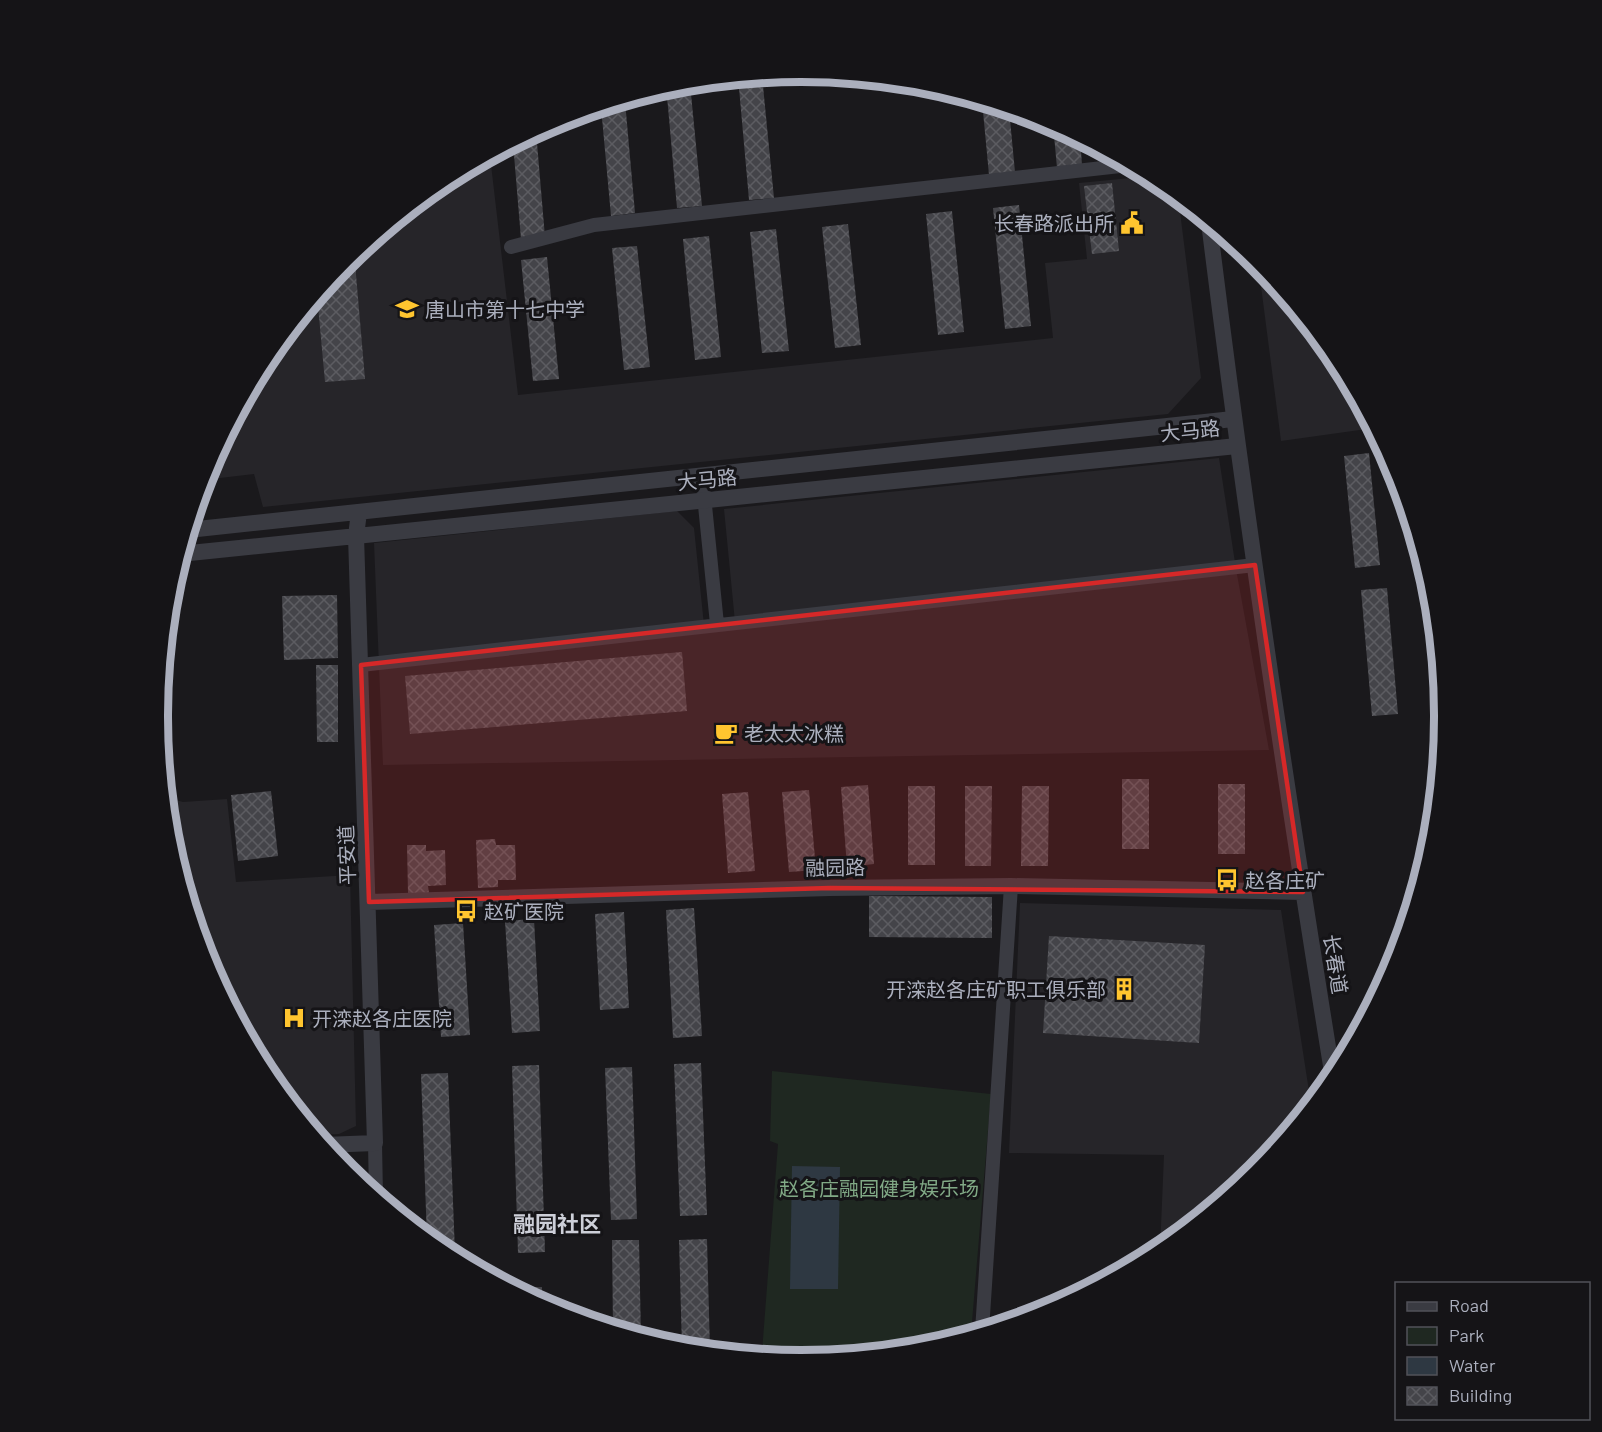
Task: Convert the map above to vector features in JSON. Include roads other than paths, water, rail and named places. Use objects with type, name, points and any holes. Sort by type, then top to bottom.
[{"type":"street","points":[[511,247],[594,225],[1117,166]]},
{"type":"street","name":"长春道","points":[[1210,233],[1233,419],[1331,1064]]},
{"type":"street","name":"大马路","points":[[196,529],[1233,419]]},
{"type":"street","name":"大马路","points":[[189,553],[1238,446]]},
{"type":"street","points":[[702,476],[717,624]]},
{"type":"street","name":"平安道","points":[[359,512],[356,536],[369,902],[376,1185]]},
{"type":"street","points":[[361,665],[1255,565]]},
{"type":"street","points":[[983,1323],[1011,886]]},
{"type":"street","name":"融园路","points":[[369,902],[830,888],[1011,886],[1303,892]]},
{"type":"street","points":[[334,1144],[375,1143]]},
{"type":"water","points":[[792,1166],[840,1167],[838,1289],[790,1289]]},
{"type":"place","name":"长春路派出所","points":[[1132,223]]},
{"type":"place","name":"唐山市第十七中学","points":[[407,309]]},
{"type":"place","name":"老太太冰糕","points":[[726,733]]},
{"type":"place","name":"赵各庄矿","points":[[1227,880]]},
{"type":"place","name":"赵矿医院","points":[[466,911]]},
{"type":"place","name":"开滦赵各庄矿职工俱乐部","points":[[1124,989]]},
{"type":"place","name":"开滦赵各庄医院","points":[[294,1018]]},
{"type":"district","name":"融园社区","points":[[557,1223]]},
{"type":"park label","name":"赵各庄融园健身娱乐场","points":[[879,1188]]}]
